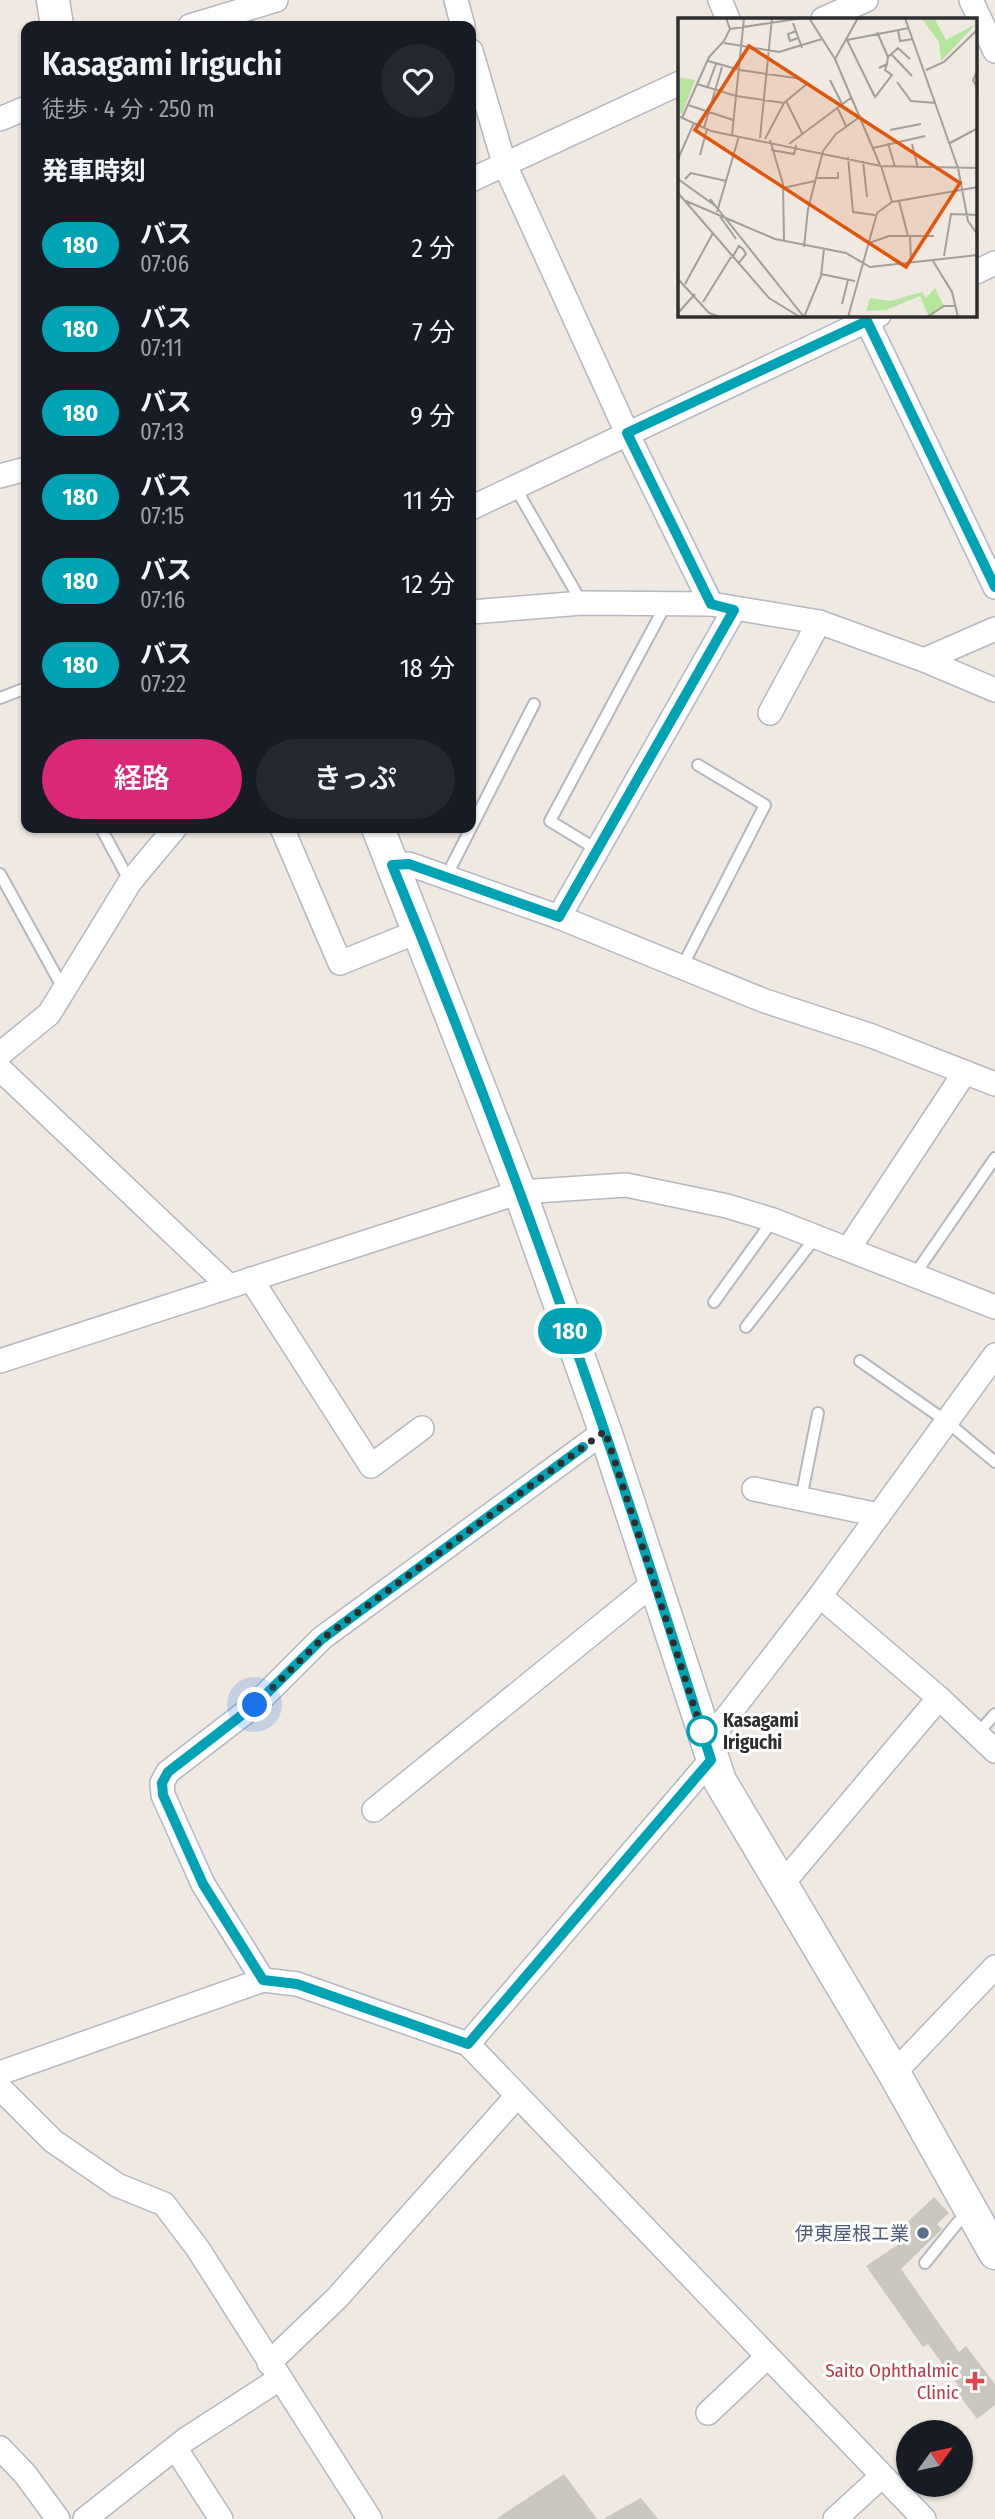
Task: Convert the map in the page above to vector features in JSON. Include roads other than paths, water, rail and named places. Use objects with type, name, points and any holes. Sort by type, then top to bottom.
[{"type":"street","points":[[53,0],[56,21]]},
{"type":"street","points":[[212,15],[276,0]]},
{"type":"street","points":[[456,0],[462,21]]},
{"type":"street","points":[[720,0],[727,18]]},
{"type":"street","points":[[825,18],[866,0]]},
{"type":"street","points":[[971,0],[995,51]]},
{"type":"street","points":[[476,68],[504,163],[627,433],[711,604]]},
{"type":"street","points":[[476,177],[678,84]]},
{"type":"street","points":[[0,119],[21,110]]},
{"type":"street","points":[[978,271],[995,263]]},
{"type":"street","points":[[476,506],[870,317],[995,587]]},
{"type":"street","points":[[0,476],[21,470]]},
{"type":"street","points":[[476,612],[582,603],[711,604],[734,610],[819,622],[924,660],[995,690]]},
{"type":"street","points":[[559,917],[734,610]]},
{"type":"street","points":[[771,713],[819,622]]},
{"type":"street","points":[[924,660],[995,629]]},
{"type":"street","points":[[3,1044],[49,1014],[130,882],[171,833]]},
{"type":"street","points":[[284,833],[340,963],[419,931]]},
{"type":"street","points":[[380,833],[520,1192],[605,1431],[720,1781],[894,2074],[995,2253]]},
{"type":"street","points":[[392,865],[409,864],[559,917],[681,969],[995,1084]]},
{"type":"street","points":[[0,1069],[228,1285]]},
{"type":"street","points":[[849,1248],[965,1072]]},
{"type":"street","points":[[0,1361],[520,1192],[626,1185],[727,1206],[773,1220],[995,1307]]},
{"type":"street","points":[[251,1279],[372,1466],[422,1428]]},
{"type":"street","points":[[468,2044],[709,1752],[995,1355]]},
{"type":"street","points":[[263,1980],[198,1871],[163,1795],[162,1783],[168,1772],[255,1705],[322,1639],[605,1431]]},
{"type":"street","points":[[754,1489],[879,1515]]},
{"type":"street","points":[[374,1810],[654,1583]]},
{"type":"street","points":[[820,1596],[939,1698],[995,1751]]},
{"type":"street","points":[[782,1884],[939,1698]]},
{"type":"street","points":[[894,2074],[995,1968]]},
{"type":"street","points":[[0,2073],[263,1980],[297,1984],[468,2044],[766,2358],[924,2519]]},
{"type":"street","points":[[0,2088],[53,2141],[117,2185],[164,2204],[198,2249],[370,2519]]},
{"type":"street","points":[[85,2519],[274,2371],[517,2096]]},
{"type":"street","points":[[708,2413],[766,2358]]},
{"type":"street","points":[[0,2448],[25,2474],[58,2519]]},
{"type":"street","points":[[176,2449],[221,2519]]},
{"type":"street","points":[[835,2519],[882,2476]]},
{"type":"lane","points":[[514,487],[582,603]]},
{"type":"lane","points":[[596,849],[550,821],[666,604]]},
{"type":"lane","points":[[0,698],[21,690]]},
{"type":"lane","points":[[476,818],[534,704]]},
{"type":"lane","points":[[681,969],[765,805],[698,765]]},
{"type":"lane","points":[[104,833],[130,882]]},
{"type":"lane","points":[[446,877],[468,833]]},
{"type":"lane","points":[[0,874],[64,990]]},
{"type":"lane","points":[[913,1277],[995,1158]]},
{"type":"lane","points":[[714,1302],[773,1220]]},
{"type":"lane","points":[[746,1327],[815,1238]]},
{"type":"lane","points":[[860,1361],[946,1421],[995,1462]]},
{"type":"lane","points":[[801,1499],[818,1413]]},
{"type":"lane","points":[[978,1733],[995,1714]]},
{"type":"lane","points":[[925,2263],[958,2222]]},
{"type":"place","name":"Kasagami Iriguchi","points":[[702,1731]]},
{"type":"place","name":"伊東屋根エ業","points":[[923,2233]]},
{"type":"place","name":"Saito Ophthalmic Clinic","points":[[975,2381]]}]
